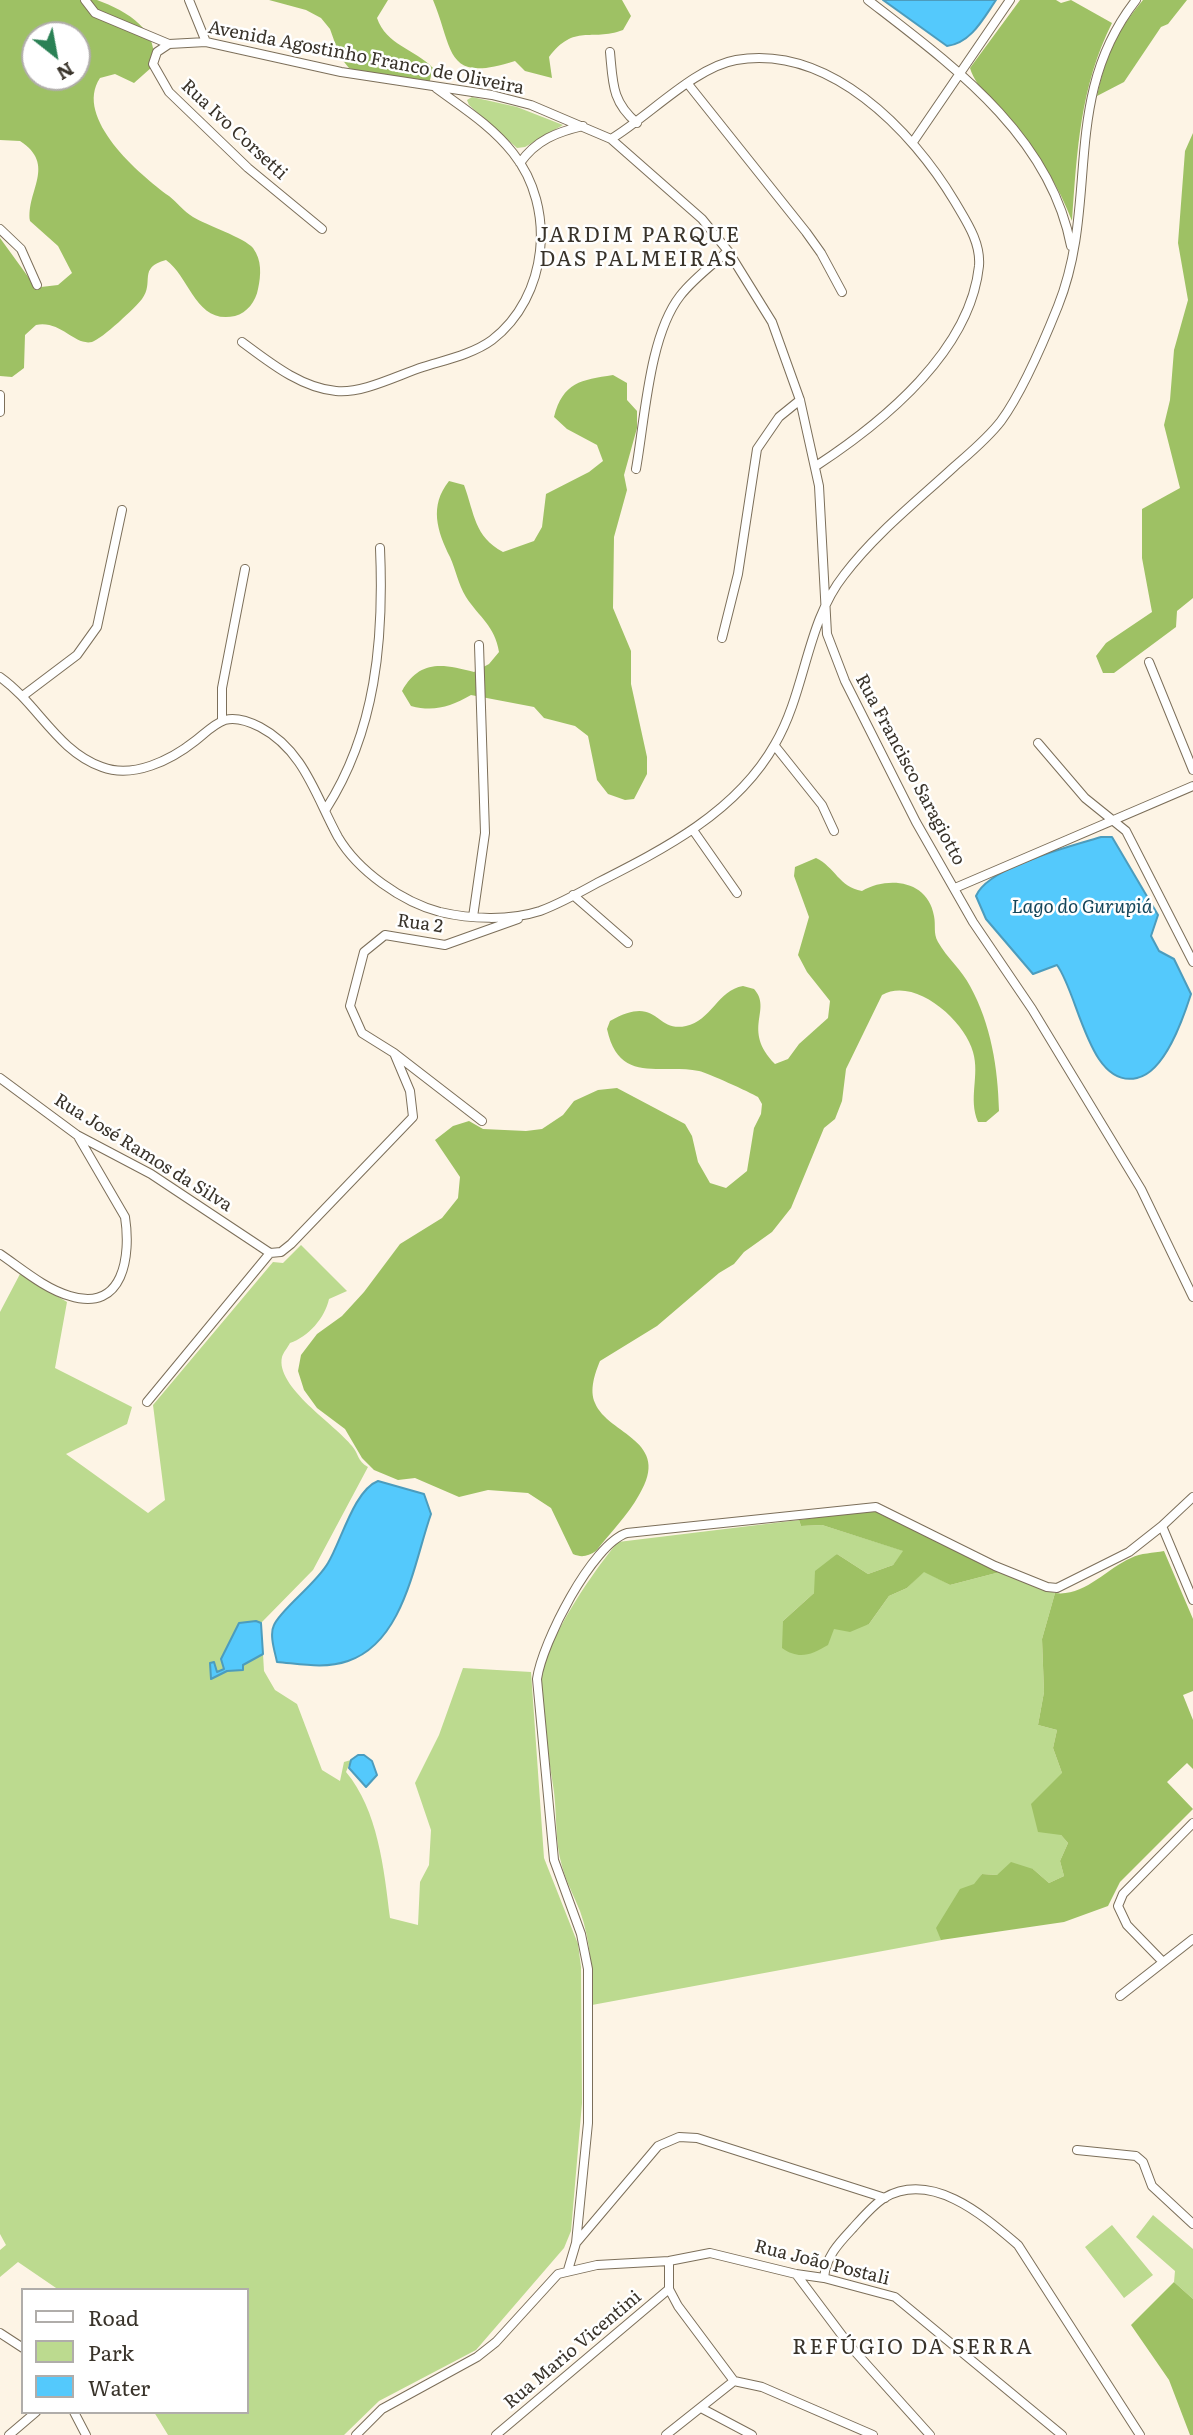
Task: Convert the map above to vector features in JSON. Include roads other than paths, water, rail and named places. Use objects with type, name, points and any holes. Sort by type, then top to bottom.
[{"type":"street","name":"Avenida Agostinho Franco de Oliveira","points":[[85,0],[95,13],[169,44],[206,43],[341,72],[531,105],[611,139],[702,219],[728,251],[772,322],[800,400],[816,466],[824,608]]},
{"type":"street","points":[[190,0],[206,43]]},
{"type":"street","points":[[868,0],[961,72],[997,109],[1044,172],[1066,219],[1072,252]]},
{"type":"street","points":[[913,142],[1010,0]]},
{"type":"street","points":[[0,677],[24,695],[70,748],[108,769],[130,770],[154,764],[181,752],[222,720],[237,719],[255,724],[272,734],[308,774],[339,838],[354,858],[378,879],[408,899],[438,912],[473,917],[504,917],[539,911],[693,830],[743,788],[775,746],[797,694],[824,608],[836,584],[874,541],[1002,420],[1055,313],[1072,252],[1088,109],[1097,71],[1106,46],[1136,0]]},
{"type":"street","name":"Rua Ivo Corsetti","points":[[169,44],[158,52],[153,64],[169,92],[248,168],[322,229]]},
{"type":"street","points":[[610,52],[613,85],[621,109],[637,123]]},
{"type":"street","points":[[611,139],[688,84],[733,60],[772,60],[814,70],[863,98],[913,142],[939,175],[971,231],[979,264],[967,310],[941,359],[927,375],[841,450],[816,466]]},
{"type":"street","points":[[688,84],[806,232],[842,292]]},
{"type":"street","points":[[242,342],[295,377],[338,392],[365,386],[489,342],[521,309],[538,267],[539,215],[520,163],[496,134],[433,86]]},
{"type":"street","points":[[520,163],[527,152],[549,137],[583,126]]},
{"type":"street","points":[[0,229],[21,249],[37,285]]},
{"type":"street","points":[[636,469],[659,344],[669,317],[679,298],[728,251]]},
{"type":"street","points":[[0,395],[0,412]]},
{"type":"street","points":[[722,638],[738,573],[757,449],[779,416],[800,400]]},
{"type":"street","points":[[24,695],[77,655],[97,627],[122,509]]},
{"type":"street","points":[[326,809],[345,779],[370,705],[381,605],[380,548]]},
{"type":"street","points":[[222,720],[222,688],[245,569]]},
{"type":"street","name":"Rua Francisco Saragiotto","points":[[824,608],[827,634],[845,681],[916,822],[1141,1189],[1193,1297]]},
{"type":"street","points":[[473,917],[485,833],[479,645]]},
{"type":"street","points":[[1149,662],[1193,769]]},
{"type":"street","points":[[1038,743],[1078,791],[1126,831],[1189,942],[1193,962]]},
{"type":"street","points":[[775,746],[822,805],[834,831]]},
{"type":"street","points":[[955,888],[1193,786]]},
{"type":"street","points":[[693,830],[737,893]]},
{"type":"street","points":[[573,895],[628,943]]},
{"type":"street","name":"Rua 2","points":[[482,1121],[362,1033],[351,1006],[364,953],[385,934],[445,945],[539,911]]},
{"type":"street","points":[[148,1402],[270,1253],[281,1252],[291,1244],[413,1117],[410,1091],[394,1054]]},
{"type":"street","name":"Rua José Ramos da Silva","points":[[0,1078],[77,1135],[172,1186],[270,1253]]},
{"type":"street","points":[[0,1254],[52,1289],[85,1300],[98,1297],[117,1284],[123,1273],[127,1232],[125,1217],[77,1135]]},
{"type":"street","points":[[356,2435],[383,2409],[477,2357],[496,2342],[558,2274],[568,2270],[576,2242],[588,2123],[588,1969],[581,1934],[554,1860],[537,1679],[544,1651],[572,1597],[610,1542],[627,1534],[876,1507],[995,1566],[1047,1587],[1057,1588],[1129,1552],[1162,1527],[1193,1497]]},
{"type":"street","points":[[1162,1527],[1193,1600]]},
{"type":"street","points":[[1163,1962],[1127,1926],[1118,1906],[1123,1894],[1193,1823]]},
{"type":"street","points":[[1120,1996],[1193,1939]]},
{"type":"street","points":[[576,2242],[658,2146],[679,2137],[697,2138],[885,2198],[925,2190],[940,2191],[992,2223],[1018,2245],[1140,2435]]},
{"type":"street","points":[[1077,2150],[1136,2156],[1149,2173],[1152,2186],[1193,2224]]},
{"type":"street","points":[[824,2278],[832,2251],[885,2198]]},
{"type":"street","name":"Rua João Postali","points":[[568,2270],[597,2264],[669,2261],[710,2253],[824,2278],[905,2303],[1062,2435]]},
{"type":"street","points":[[669,2261],[669,2289],[678,2306],[734,2381],[762,2387],[873,2435]]},
{"type":"street","points":[[796,2274],[850,2346],[930,2435]]},
{"type":"street","name":"Rua Mario Vicentini","points":[[496,2435],[669,2289]]},
{"type":"street","points":[[0,2333],[21,2347]]},
{"type":"street","points":[[666,2435],[734,2381]]},
{"type":"street","points":[[701,2408],[752,2435]]},
{"type":"street","points":[[9,2435],[34,2414]]},
{"type":"street","points":[[75,2414],[86,2435]]},
{"type":"water","points":[[883,0],[996,0],[970,35],[947,46]]},
{"type":"water","name":"Lago do Gurupiá","points":[[1101,837],[1112,837],[1158,915],[1151,936],[1159,951],[1174,959],[1191,994],[1178,1030],[1164,1055],[1147,1074],[1137,1078],[1121,1078],[1107,1069],[1087,1037],[1057,965],[1033,974],[986,919],[976,896],[996,876],[1013,867]]},
{"type":"water","points":[[378,1481],[424,1494],[431,1514],[412,1577],[394,1619],[382,1637],[367,1651],[348,1661],[322,1665],[277,1662],[272,1638],[274,1625],[323,1571],[355,1505],[369,1486]]},
{"type":"water","points":[[239,1623],[261,1623],[263,1654],[243,1665],[243,1670],[227,1671],[211,1679],[210,1663],[214,1662],[217,1672],[224,1669],[221,1659]]},
{"type":"water","points":[[358,1755],[364,1755],[372,1761],[377,1775],[366,1787],[349,1768],[351,1760]]},
{"type":"district","name":"JARDIM PARQUE DAS PALMEIRAS","points":[[639,248]]},
{"type":"district","name":"REFÚGIO DA SERRA","points":[[913,2348]]}]
